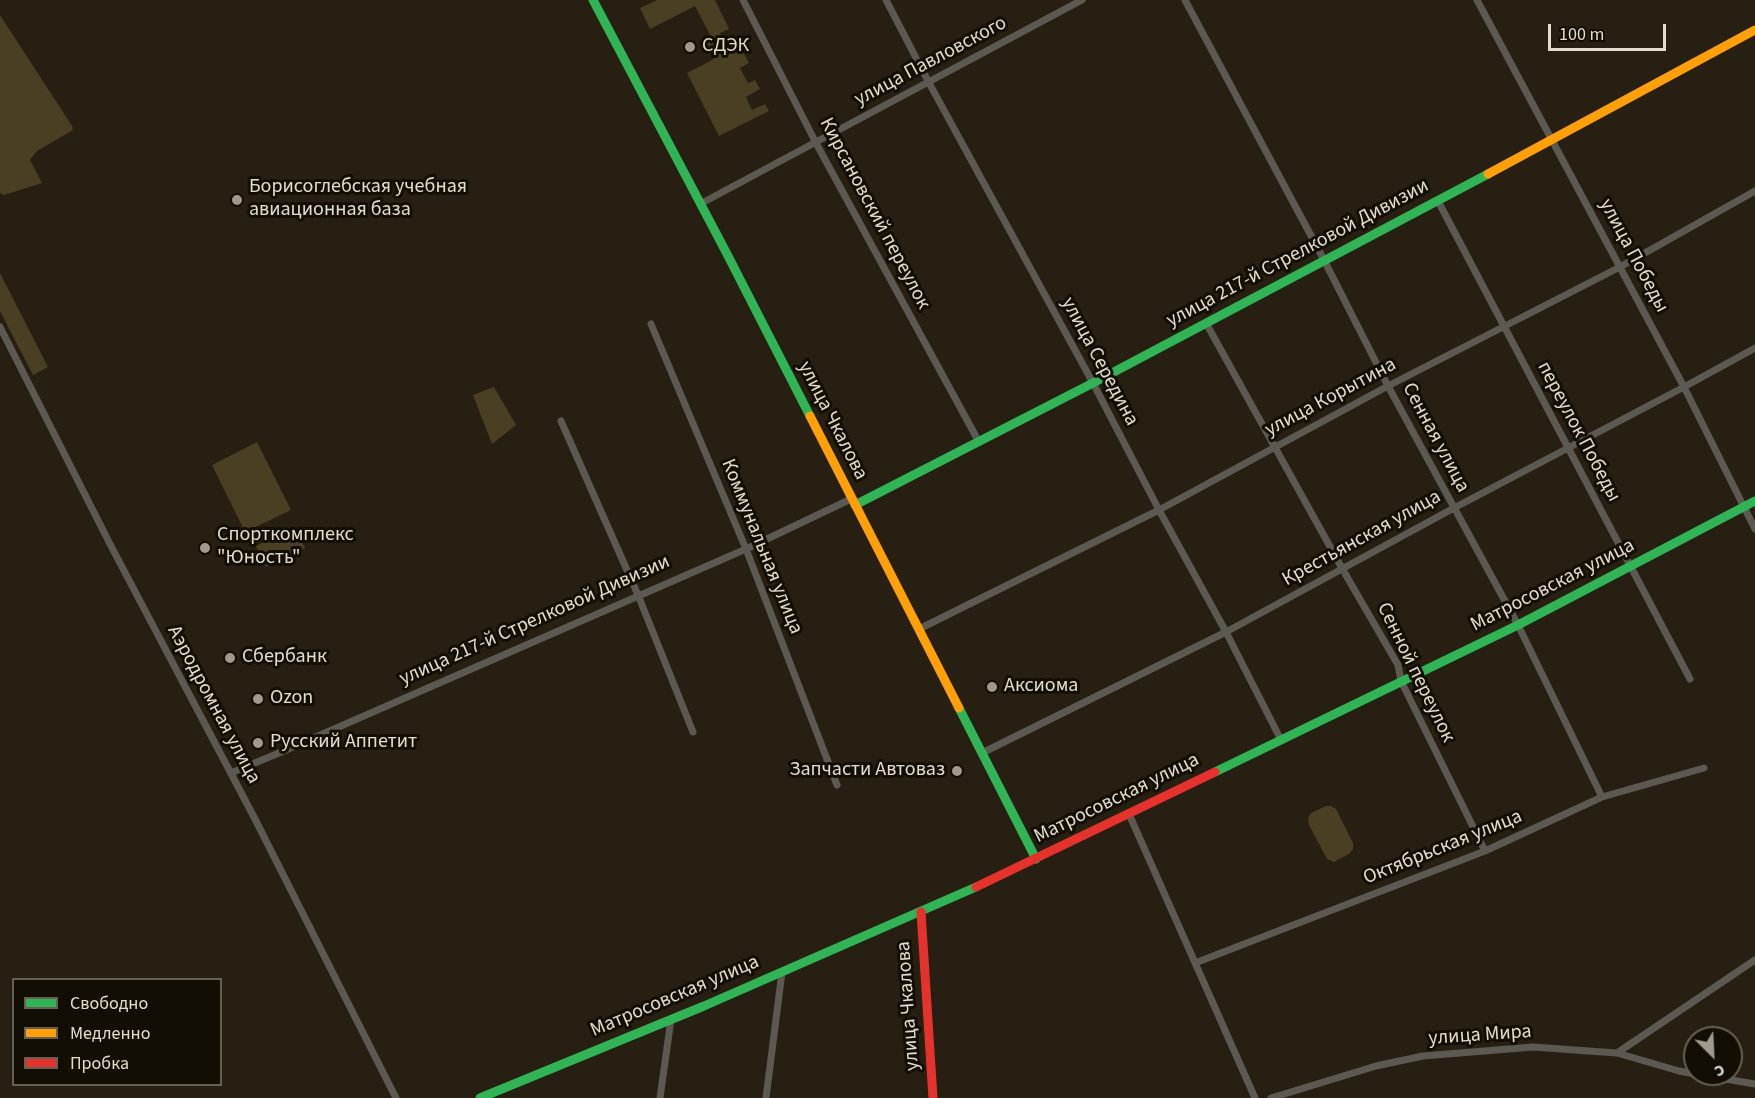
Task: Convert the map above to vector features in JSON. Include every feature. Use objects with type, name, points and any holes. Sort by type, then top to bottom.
[{"type":"main road","name":"улица Чкалова","points":[[594,0],[1036,858]]},
{"type":"main road","name":"улица 217-й Стрелковой Дивизии","points":[[853,502],[1093,384],[1755,30]]},
{"type":"main road","name":"Матросовская улица","points":[[480,1098],[671,1020],[921,912],[1130,814],[1518,625],[1755,501]]},
{"type":"main road","name":"улица Чкалова","points":[[921,912],[933,1098]]},
{"type":"street","name":"Кирсановский переулок","points":[[743,0],[816,143],[979,442]]},
{"type":"street","name":"улица Середина","points":[[886,0],[1226,632],[1281,740]]},
{"type":"street","name":"улица Павловского","points":[[700,204],[1082,0]]},
{"type":"street","name":"Сенная улица","points":[[1185,0],[1324,260],[1388,386],[1518,625],[1602,797]]},
{"type":"street","name":"улица Победы","points":[[1477,0],[1684,387],[1755,529]]},
{"type":"street","name":"улица Корытина","points":[[919,629],[1159,510],[1388,386],[1620,267],[1755,191]]},
{"type":"street","name":"переулок Победы","points":[[1438,201],[1690,679]]},
{"type":"street","name":"Сенной переулок","points":[[1206,323],[1398,666],[1401,681],[1485,851]]},
{"type":"street","name":"Коммунальная улица","points":[[651,324],[746,549],[837,785]]},
{"type":"street","name":"Аэродромная улица","points":[[0,327],[111,546],[231,772],[396,1098]]},
{"type":"street","name":"Крестьянская улица","points":[[982,753],[1226,632],[1755,348]]},
{"type":"street","points":[[561,421],[638,595],[693,732]]},
{"type":"street","name":"улица 217-й Стрелковой Дивизии","points":[[231,772],[277,754],[853,502]]},
{"type":"street","name":"Октябрьская улица","points":[[1195,963],[1485,851],[1602,797],[1704,768]]},
{"type":"street","points":[[1130,814],[1255,1098]]},
{"type":"street","points":[[1617,1053],[1755,960]]},
{"type":"street","points":[[766,1098],[782,972]]},
{"type":"street","points":[[660,1098],[671,1020]]},
{"type":"street","name":"улица Мира","points":[[1271,1098],[1376,1066],[1423,1056],[1533,1047],[1617,1053],[1683,1072]]},
{"type":"shaded area","points":[[657,0],[715,0],[729,29],[720,33],[728,51],[740,46],[749,63],[740,68],[748,83],[755,80],[760,89],[746,97],[752,110],[765,104],[769,111],[719,136],[687,73],[714,59],[704,39],[710,35],[695,6],[650,29],[640,8]]},
{"type":"shaded area","points":[[0,15],[73,130],[37,151],[30,160],[42,183],[4,195],[0,193]]},
{"type":"shaded area","points":[[0,273],[48,367],[33,375],[0,311]]},
{"type":"shaded area","points":[[494,387],[516,425],[492,444],[473,395]]},
{"type":"shaded area","points":[[257,442],[291,510],[245,532],[212,465]]},
{"type":"shaded area","points":[[295,527],[305,548],[266,567],[256,546]]},
{"type":"shaded area","points":[[1326,806],[1336,809],[1353,843],[1353,849],[1349,854],[1334,862],[1327,859],[1309,825],[1308,818],[1311,813]]},
{"type":"traffic: fast","points":[[593,0],[810,416]]},
{"type":"traffic: fast","points":[[855,505],[1093,383],[1488,174]]},
{"type":"traffic: fast","points":[[1215,772],[1518,625],[1755,501]]},
{"type":"traffic: fast","points":[[959,708],[1036,859]]},
{"type":"traffic: fast","points":[[480,1098],[704,1006],[976,887]]},
{"type":"traffic: slow","points":[[1488,174],[1755,30]]},
{"type":"traffic: slow","points":[[810,416],[959,708]]},
{"type":"traffic: jam","points":[[976,887],[1215,772]]},
{"type":"traffic: jam","points":[[921,912],[933,1098]]},
{"type":"place","name":"СДЭК","points":[[690,47]]},
{"type":"place","name":"Борисоглебская учебная авиационная база","points":[[237,200]]},
{"type":"place","name":"Спорткомплекс \"Юность\"","points":[[205,548]]},
{"type":"place","name":"Сбербанк","points":[[230,658]]},
{"type":"place","name":"Аксиома","points":[[992,687]]},
{"type":"place","name":"Ozon","points":[[258,699]]},
{"type":"place","name":"Русский Аппетит","points":[[258,743]]},
{"type":"place","name":"Запчасти Автоваз","points":[[957,771]]}]
